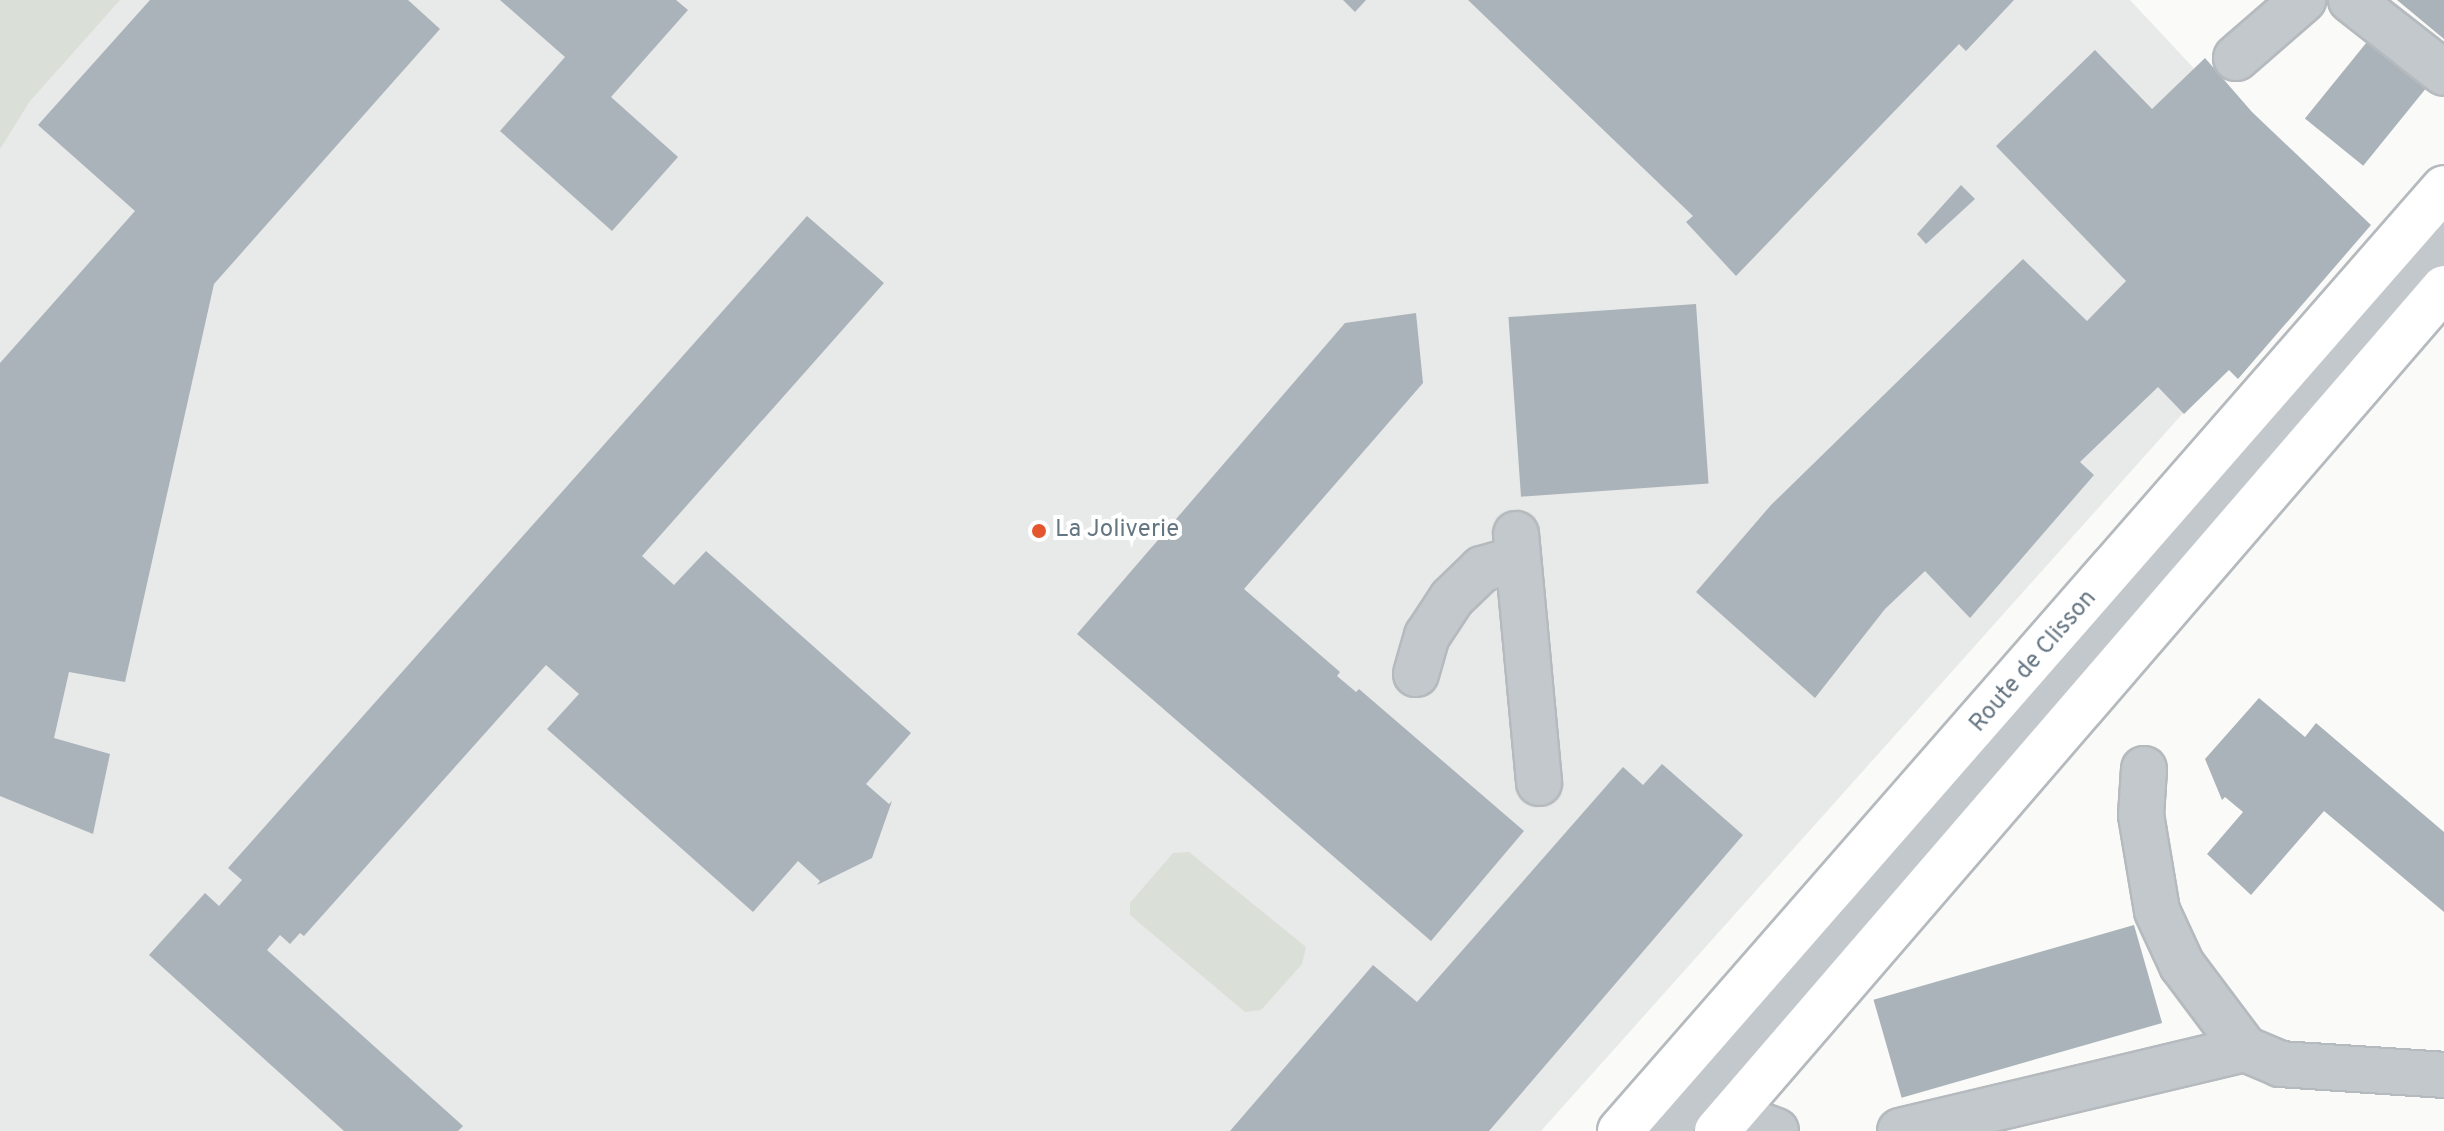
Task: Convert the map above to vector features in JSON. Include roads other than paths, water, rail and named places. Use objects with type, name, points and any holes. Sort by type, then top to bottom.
[{"type":"main road","name":"Route de Clisson","points":[[1620,1131],[2444,188]]},
{"type":"main road","points":[[1723,1122],[2444,288]]},
{"type":"lane","points":[[2236,58],[2303,0]]},
{"type":"lane","points":[[2351,0],[2444,73]]},
{"type":"lane","name":"Route de Clisson","points":[[1664,1131],[2444,235]]},
{"type":"lane","points":[[1416,674],[1427,636],[1452,598],[1482,569],[1517,547],[1539,783]]},
{"type":"lane","points":[[2144,769],[2141,815],[2157,911],[2182,965],[2245,1049],[2280,1064],[2444,1075]]},
{"type":"lane","points":[[1900,1131],[2245,1049]]},
{"type":"lane","points":[[1723,1122],[1776,1131]]},
{"type":"place","name":"La Joliverie","points":[[1039,531]]}]
